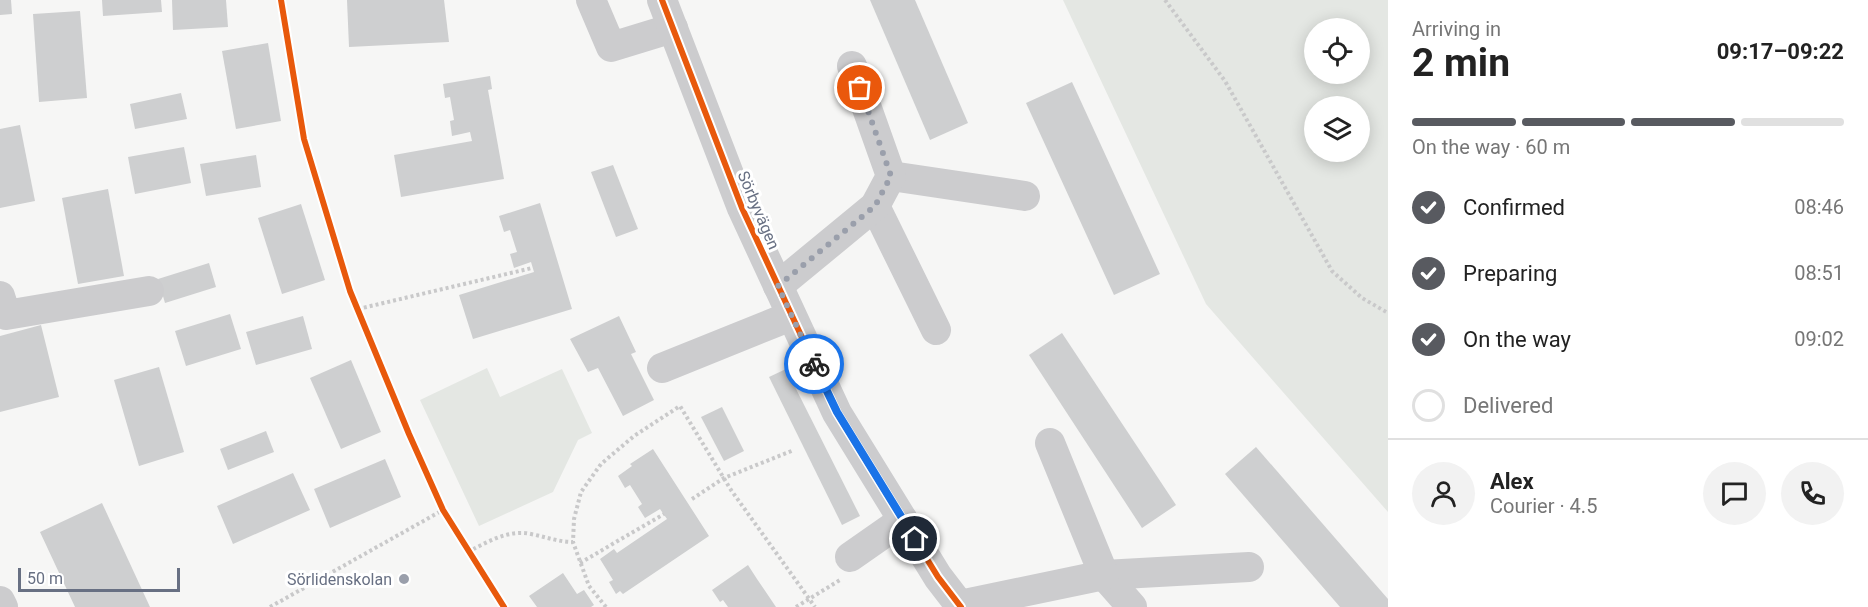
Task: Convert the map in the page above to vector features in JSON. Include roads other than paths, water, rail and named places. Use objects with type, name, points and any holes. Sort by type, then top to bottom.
[{"type":"street","points":[[591,0],[612,47],[673,28]]},
{"type":"street","name":"Sörbyvägen","points":[[662,0],[742,208],[837,412],[938,577],[961,606]]},
{"type":"street","points":[[778,286],[875,206],[891,176],[852,66]]},
{"type":"street","points":[[891,176],[1025,196]]},
{"type":"street","points":[[875,206],[936,330]]},
{"type":"street","points":[[0,296],[6,315],[149,291]]},
{"type":"street","points":[[662,368],[791,316]]},
{"type":"street","points":[[1050,443],[1104,575],[1132,607]]},
{"type":"street","points":[[850,566],[903,520]]},
{"type":"street","points":[[961,606],[1104,575],[1249,567]]},
{"type":"street","points":[[0,601],[3,607]]},
{"type":"place","name":"Sörlidenskolan","points":[[404,579]]}]
